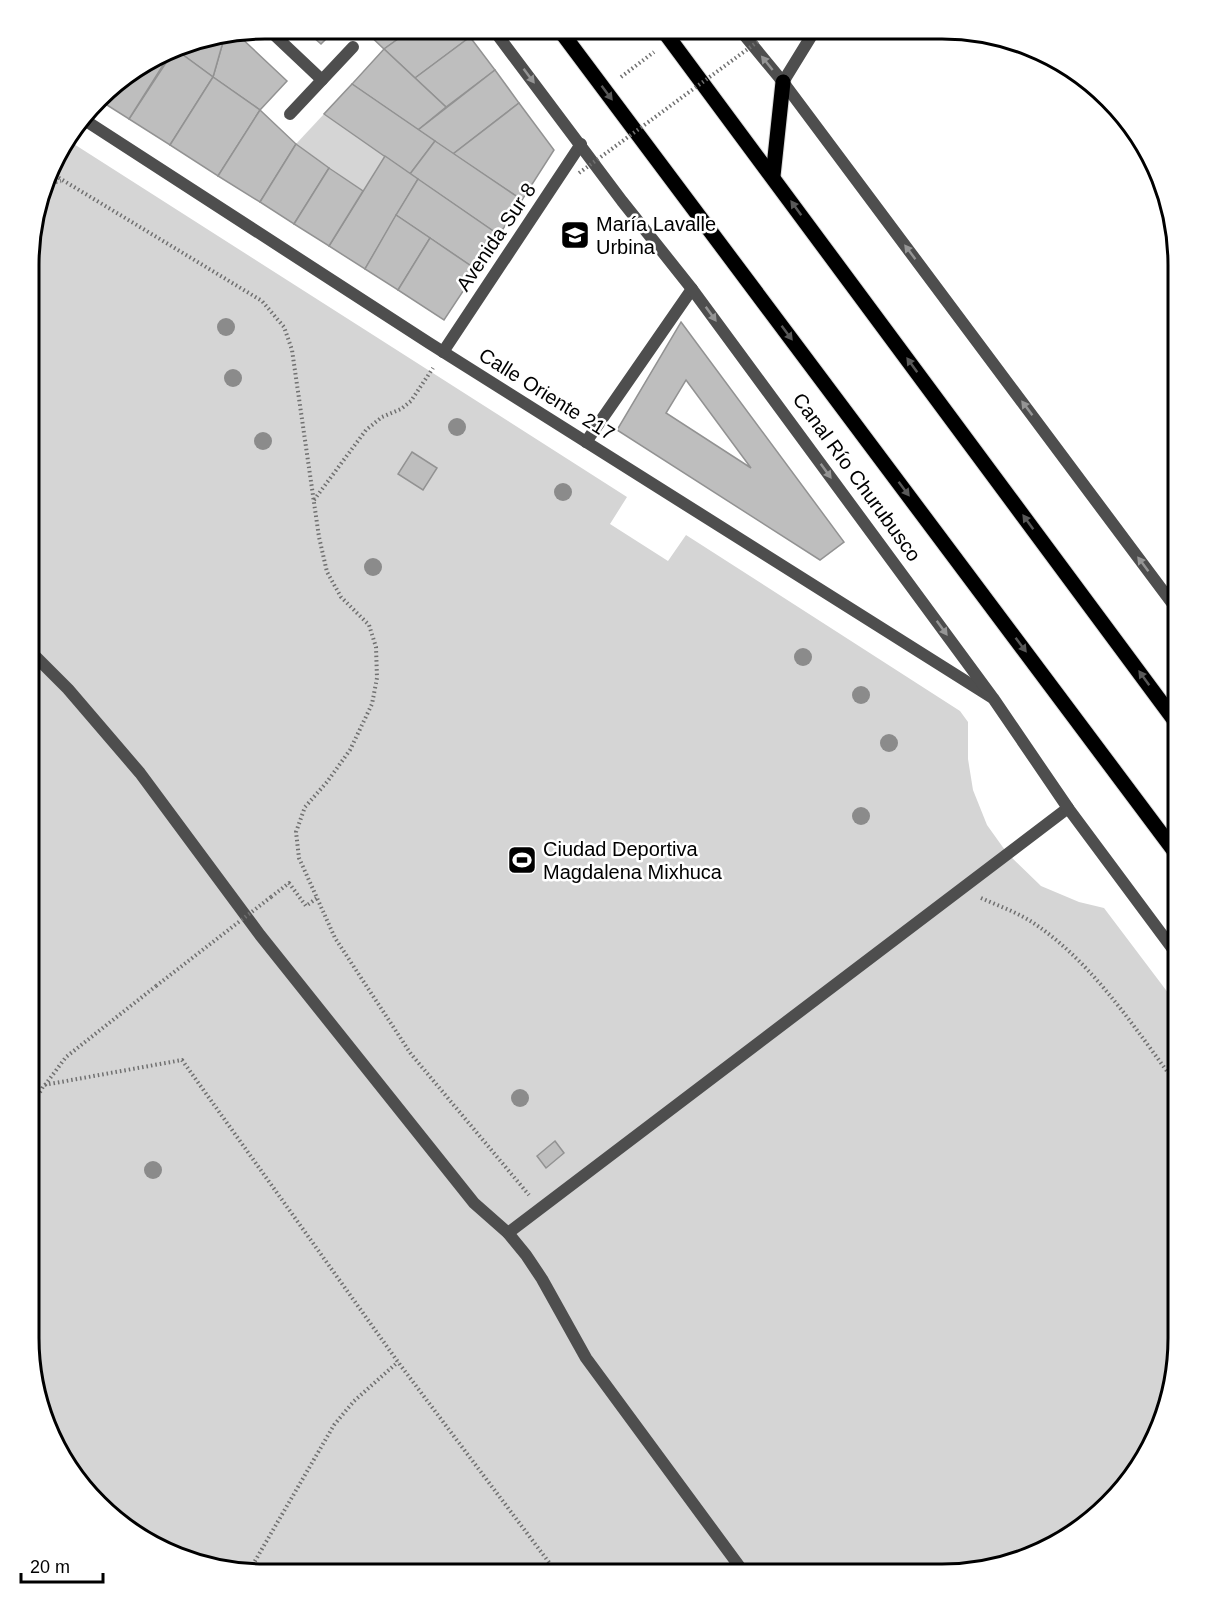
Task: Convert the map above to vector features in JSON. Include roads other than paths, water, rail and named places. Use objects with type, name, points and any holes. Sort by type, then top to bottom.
[{"type":"main road","name":"Canal Río Churubusco","points":[[567,39],[1168,843]]},
{"type":"main road","points":[[671,39],[1168,711]]},
{"type":"main road","points":[[773,176],[783,82]]},
{"type":"street","points":[[279,39],[322,80]]},
{"type":"street","name":"Canal Río Churubusco","points":[[501,39],[693,289],[993,698],[1068,808],[1168,943]]},
{"type":"street","points":[[747,39],[783,82],[1168,598]]},
{"type":"street","points":[[783,82],[809,39]]},
{"type":"street","points":[[290,114],[352,47]]},
{"type":"street","name":"Calle Oriente 217","points":[[89,123],[443,352],[993,698]]},
{"type":"street","name":"Avenida Sur 8","points":[[443,352],[581,144]]},
{"type":"street","points":[[586,442],[693,289]]},
{"type":"street","points":[[39,660],[68,689],[140,773],[260,935],[474,1203],[508,1233],[542,1279],[586,1358],[738,1564]]},
{"type":"street","points":[[508,1233],[1068,808]]},
{"type":"place","name":"María Lavalle Urbina","points":[[575,235]]},
{"type":"place","name":"Ciudad Deportiva Magdalena Mixhuca","points":[[522,860]]}]
